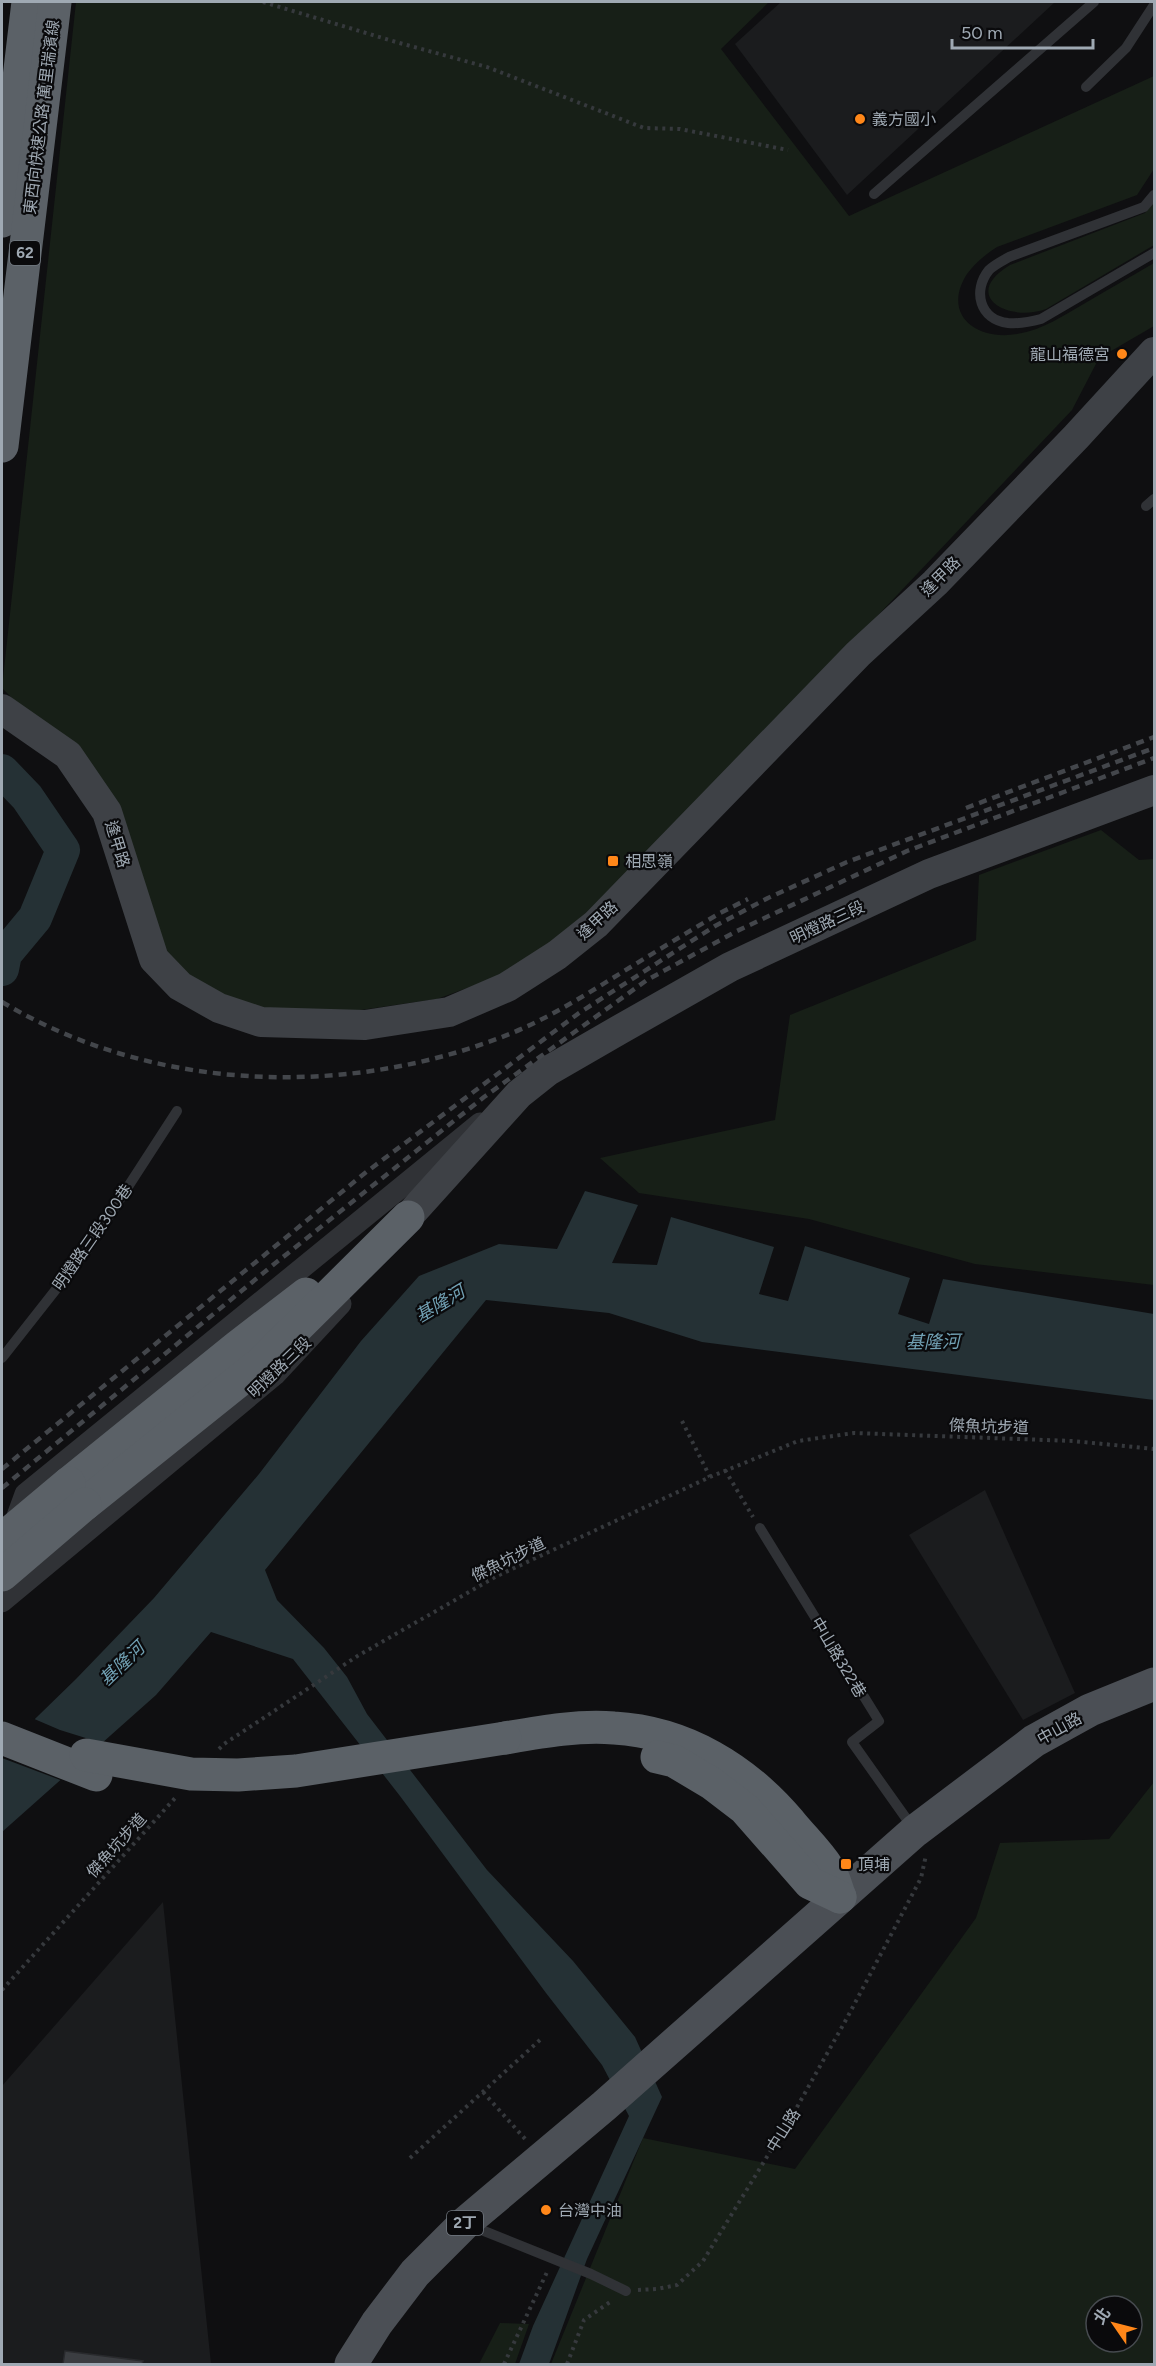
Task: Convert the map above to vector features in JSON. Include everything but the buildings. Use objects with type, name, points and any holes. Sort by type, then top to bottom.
[{"type":"highway","name":"東西向快速公路 萬里瑞濱線","points":[[2,221],[28,2]]},
{"type":"highway","name":"東西向快速公路 萬里瑞濱線","points":[[2,446],[55,2]]},
{"type":"highway","points":[[3,1554],[77,1494],[237,1347],[408,1217]]},
{"type":"highway","points":[[2,1720],[86,1755],[191,1774],[238,1775],[296,1771],[504,1748]]},
{"type":"highway","points":[[2,1738],[96,1775],[139,1788],[178,1795],[216,1796],[299,1789],[504,1748],[565,1729],[614,1728],[653,1734],[688,1745],[720,1759],[751,1782],[780,1810],[829,1869],[840,1898]]},
{"type":"main road","name":"逢甲路","points":[[2,709],[69,755],[107,812],[154,959],[180,987],[219,1008],[261,1022],[365,1025],[449,1012],[507,987],[557,955],[596,924],[858,654],[935,583],[1155,352]]},
{"type":"main road","name":"明燈路三段","points":[[408,1217],[519,1094],[548,1071],[730,967],[929,874],[1155,790]]},
{"type":"main road","name":"中山路","points":[[542,2158],[668,2050],[915,1831],[1034,1741],[1090,1710],[1155,1684]]},
{"type":"main road","name":"2丁","points":[[351,2364],[377,2323],[415,2273],[465,2223],[542,2158]]},
{"type":"street","name":"明燈路三段","points":[[3,1554],[25,1494],[454,1142],[519,1094]]},
{"type":"street","name":"明燈路三段","points":[[2,1602],[275,1375],[333,1314],[408,1217]]},
{"type":"street","points":[[3,1554],[10,1570],[36,1572]]},
{"type":"lane","points":[[874,194],[1094,2]]},
{"type":"lane","points":[[1086,87],[1126,48],[1155,5]]},
{"type":"lane","points":[[1155,195],[1144,207],[1009,256],[990,269],[981,283],[978,299],[993,318],[1006,323],[1026,323],[1041,319],[1155,253]]},
{"type":"lane","name":"明燈路三段300巷","points":[[2,1358],[87,1250],[177,1111]]},
{"type":"lane","name":"中山路322巷","points":[[760,1528],[879,1721],[852,1742],[915,1831]]},
{"type":"lane","points":[[465,2223],[591,2274],[626,2291]]},
{"type":"path","points":[[263,2],[396,42],[487,66],[644,128],[681,129],[788,150]]},
{"type":"path","points":[[682,1421],[710,1477]]},
{"type":"path","name":"傑魚坑步道","points":[[216,1753],[224,1744],[359,1655],[497,1576],[725,1470],[798,1441],[854,1433],[1073,1442],[1155,1449]]},
{"type":"path","points":[[725,1470],[760,1528]]},
{"type":"path","name":"傑魚坑步道","points":[[2,1990],[176,1797]]},
{"type":"path","name":"中山路","points":[[626,2291],[657,2289],[677,2284],[703,2261],[792,2116],[921,1878],[926,1853],[915,1831]]},
{"type":"path","points":[[410,2158],[540,2040]]},
{"type":"path","points":[[483,2092],[542,2158]]},
{"type":"path","points":[[504,2364],[553,2258]]},
{"type":"path","points":[[567,2364],[584,2320],[626,2291]]},
{"type":"shaded area","points":[[76,2],[769,2],[721,49],[849,216],[1154,76],[1154,169],[1137,195],[997,247],[967,274],[960,289],[958,302],[967,322],[977,329],[1002,335],[1017,334],[1053,321],[1154,263],[1154,326],[1099,358],[1072,410],[557,955],[437,999],[270,1023],[175,987],[87,773],[2,688]]},
{"type":"shaded area","name":"義方國小","points":[[781,2],[1055,2],[847,195],[735,44]]},
{"type":"shaded area","points":[[1154,202],[1154,245],[1046,309],[1017,312],[995,304],[989,296],[989,286],[996,276],[1010,265],[1145,213]]},
{"type":"shaded area","points":[[1101,830],[1139,860],[1154,859],[1154,1285],[975,1264],[809,1219],[639,1193],[600,1158],[775,1120],[790,1015],[976,940],[979,875]]},
{"type":"shaded area","points":[[985,1490],[1075,1693],[1023,1720],[909,1535]]},
{"type":"shaded area","points":[[1154,1782],[1154,2364],[551,2364],[643,2138],[795,2169],[976,1918],[1000,1843],[1109,1839]]},
{"type":"shaded area","points":[[163,1902],[211,2364],[2,2364],[2,2086]]},
{"type":"shaded area","points":[[500,2323],[529,2324],[515,2364],[479,2364]]},
{"type":"water","name":"基隆河","points":[[585,1191],[638,1205],[612,1263],[657,1265],[671,1217],[774,1247],[759,1294],[788,1301],[805,1246],[910,1278],[898,1314],[929,1324],[943,1279],[1154,1314],[1154,1400],[702,1342],[609,1313],[486,1300],[265,1570],[277,1600],[324,1648],[347,1677],[367,1714],[487,1870],[573,1961],[635,2037],[662,2097],[587,2259],[549,2364],[519,2364],[533,2326],[629,2116],[602,2065],[400,1796],[293,1659],[211,1632],[156,1695],[2,1832],[2,1751],[154,1598],[259,1474],[361,1341],[419,1276],[499,1244],[557,1249]]},
{"type":"pier","points":[[32,1718],[60,1730],[105,1744],[63,1781],[2,1758],[2,1747]]},
{"type":"waterway","points":[[2,771],[27,797],[63,850],[35,918],[5,954],[2,969]]},
{"type":"railway","points":[[966,808],[1154,737]]},
{"type":"railway","points":[[2,1469],[365,1173],[579,1013],[715,926],[768,898],[847,862],[1154,748]]},
{"type":"railway","points":[[2,1488],[273,1265],[484,1097],[647,980],[737,931],[907,851],[1154,758]]},
{"type":"railway","points":[[2,1002],[61,1032],[123,1055],[187,1069],[253,1076],[320,1076],[385,1069],[450,1054],[525,1028],[573,1002],[720,913],[748,899]]},
{"type":"place","name":"義方國小","points":[[860,119]]},
{"type":"place","name":"龍山福德宮","points":[[1122,354]]},
{"type":"place","name":"相思嶺","points":[[613,861]]},
{"type":"place","name":"頂埔","points":[[846,1864]]},
{"type":"place","name":"台灣中油","points":[[546,2210]]}]
